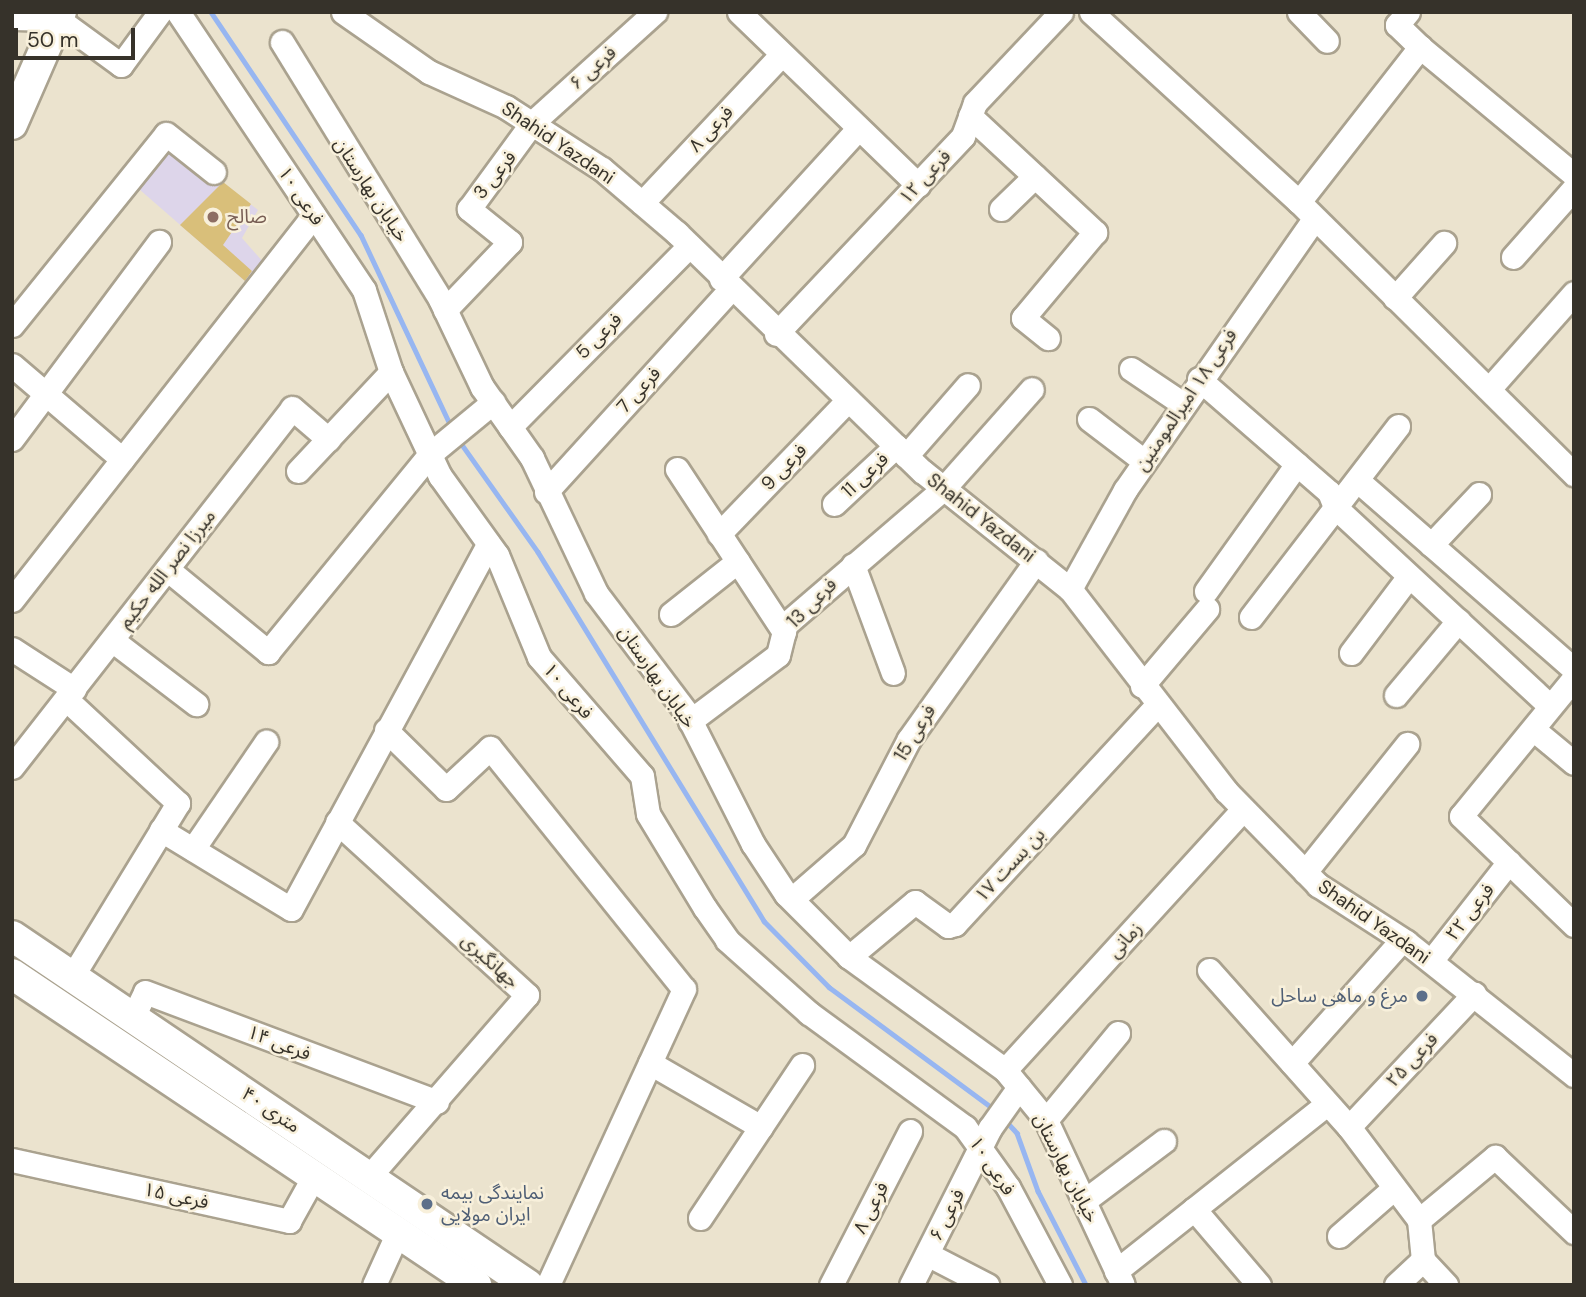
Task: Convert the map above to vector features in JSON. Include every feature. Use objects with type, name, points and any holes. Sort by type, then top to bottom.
[{"type":"main road","points":[[12,83],[43,16]]},
{"type":"main road","points":[[12,124],[43,16]]},
{"type":"main road","name":"۴۰ متری","points":[[12,936],[134,1015],[528,1285]]},
{"type":"main road","name":"۴۰ متری","points":[[12,974],[476,1285]]},
{"type":"main road","points":[[264,1143],[281,1117]]},
{"type":"street","points":[[43,16],[121,65],[160,12]]},
{"type":"street","name":"فرعی ۱۰","points":[[178,12],[363,290],[391,372],[433,452],[488,544],[539,657],[642,776],[648,814],[727,940],[809,1013],[986,1137],[1060,1285]]},
{"type":"street","name":"Shahid Yazdani","points":[[343,12],[429,72],[531,123],[642,203],[901,451],[1070,589],[1142,686],[1243,809],[1305,872],[1431,961],[1574,1075]]},
{"type":"street","name":"فرعی ۶","points":[[531,123],[655,12]]},
{"type":"street","points":[[739,12],[858,130],[918,185]]},
{"type":"street","name":"فرعی ۱۲","points":[[776,334],[963,136],[975,103],[1060,12]]},
{"type":"street","points":[[1090,12],[1306,210],[1574,474]]},
{"type":"street","points":[[1299,12],[1327,41]]},
{"type":"street","points":[[1408,12],[1397,25],[1574,175]]},
{"type":"street","name":"خیابان بهارستان","points":[[282,42],[445,310],[486,408],[510,427],[547,492],[596,593],[690,721],[753,844],[792,899],[849,957],[1011,1086],[1046,1120],[1120,1278]]},
{"type":"street","name":"فرعی ۱۸ امیرالمومنین","points":[[1070,589],[1144,461],[1306,210],[1420,47]]},
{"type":"street","name":"فرعی ۸","points":[[642,203],[781,55]]},
{"type":"street","points":[[970,116],[1095,232],[1023,318],[1048,338]]},
{"type":"street","name":"فرعی 3","points":[[445,310],[510,242],[468,209],[531,123]]},
{"type":"street","points":[[726,284],[858,130]]},
{"type":"street","points":[[12,325],[166,134],[214,172]]},
{"type":"street","points":[[1001,209],[1035,176]]},
{"type":"street","points":[[1513,257],[1574,188]]},
{"type":"street","points":[[12,600],[314,215]]},
{"type":"street","points":[[12,439],[159,242]]},
{"type":"street","points":[[1395,298],[1444,243]]},
{"type":"street","name":"فرعی 5","points":[[510,427],[689,246]]},
{"type":"street","name":"فرعی 7","points":[[547,492],[726,284]]},
{"type":"street","points":[[1489,389],[1574,293]]},
{"type":"street","points":[[12,365],[122,459]]},
{"type":"street","points":[[1131,369],[1183,404]]},
{"type":"street","points":[[298,471],[391,372]]},
{"type":"street","points":[[1199,379],[1329,492],[1335,507],[1550,706]]},
{"type":"street","name":"فرعی 11","points":[[834,503],[901,451],[968,384]]},
{"type":"street","name":"فرعی 13","points":[[690,721],[778,655],[784,632],[853,565],[944,488],[1032,389]]},
{"type":"street","name":"فرعی 9","points":[[719,534],[848,400]]},
{"type":"street","name":"میرزا نصر الله حکیم","points":[[12,768],[292,408],[328,439]]},
{"type":"street","points":[[167,569],[268,652],[433,452],[486,408]]},
{"type":"street","points":[[1089,419],[1144,461]]},
{"type":"street","points":[[1251,617],[1398,426]]},
{"type":"street","points":[[1142,686],[1207,600],[1297,464]]},
{"type":"street","points":[[677,469],[784,632]]},
{"type":"street","points":[[1357,480],[1574,669]]},
{"type":"street","points":[[1431,545],[1479,494]]},
{"type":"street","points":[[161,830],[291,909],[488,544]]},
{"type":"street","points":[[671,614],[737,561]]},
{"type":"street","name":"فرعی 15","points":[[792,899],[854,845],[909,739],[1036,561]]},
{"type":"street","points":[[853,565],[892,673]]},
{"type":"street","points":[[1351,653],[1409,576]]},
{"type":"street","points":[[1396,695],[1458,621]]},
{"type":"street","points":[[112,640],[196,704]]},
{"type":"street","points":[[12,649],[70,694],[178,803],[73,975]]},
{"type":"street","points":[[1574,678],[1461,817],[1574,925]]},
{"type":"street","name":"بن بست ۱۷","points":[[849,957],[915,902],[955,924],[1157,705]]},
{"type":"street","points":[[1533,729],[1574,763]]},
{"type":"street","points":[[386,730],[446,789],[490,748],[684,989],[548,1285]]},
{"type":"street","points":[[193,849],[266,742]]},
{"type":"street","points":[[1305,872],[1407,744]]},
{"type":"street","name":"زمانی","points":[[986,1137],[1011,1086],[1243,809]]},
{"type":"street","name":"جهانگیری","points":[[337,822],[527,995],[437,1102],[369,1177]]},
{"type":"street","name":"فرعی ۲۲","points":[[1431,961],[1509,862]]},
{"type":"street","points":[[1292,1063],[1402,940]]},
{"type":"street","points":[[1209,970],[1349,1127],[1419,1220],[1423,1259],[1446,1285]]},
{"type":"street","name":"فرعی ۱۴","points":[[134,1015],[145,992],[437,1102]]},
{"type":"street","name":"فرعی ۲۵","points":[[1349,1127],[1474,994]]},
{"type":"street","points":[[1046,1120],[1118,1033]]},
{"type":"street","points":[[650,1063],[761,1127]]},
{"type":"street","points":[[701,1218],[802,1065]]},
{"type":"street","points":[[1120,1278],[1194,1209],[1327,1104]]},
{"type":"street","name":"فرعی ۸","points":[[831,1285],[910,1131]]},
{"type":"street","name":"فرعی ۶","points":[[911,1285],[986,1137]]},
{"type":"street","points":[[1084,1201],[1164,1141]]},
{"type":"street","points":[[1419,1220],[1495,1157],[1574,1232]]},
{"type":"street","name":"فرعی ۱۵","points":[[12,1160],[289,1221],[314,1176]]},
{"type":"street","points":[[1339,1236],[1394,1188]]},
{"type":"street","points":[[1194,1209],[1259,1285]]},
{"type":"street","points":[[374,1285],[398,1232]]},
{"type":"street","points":[[927,1254],[987,1285]]},
{"type":"street","points":[[1396,1285],[1423,1259]]},
{"type":"shaded area","name":"صالح","points":[[168,139],[258,210],[242,238],[264,263],[247,283],[132,183]]},
{"type":"building","points":[[223,182],[251,204],[223,245],[252,271],[245,281],[180,225]]},
{"type":"waterway","points":[[211,12],[361,235],[452,428]]},
{"type":"waterway","points":[[458,439],[538,552],[764,921],[829,987],[994,1109]]},
{"type":"waterway","points":[[1005,1120],[1017,1133],[1038,1191],[1086,1285]]},
{"type":"place","name":"صالح","points":[[213,217]]},
{"type":"place","name":"مرغ و ماهی ساحل","points":[[1422,996]]},
{"type":"place","name":"نمایندگی بیمه ایران مولایی","points":[[427,1204]]}]
